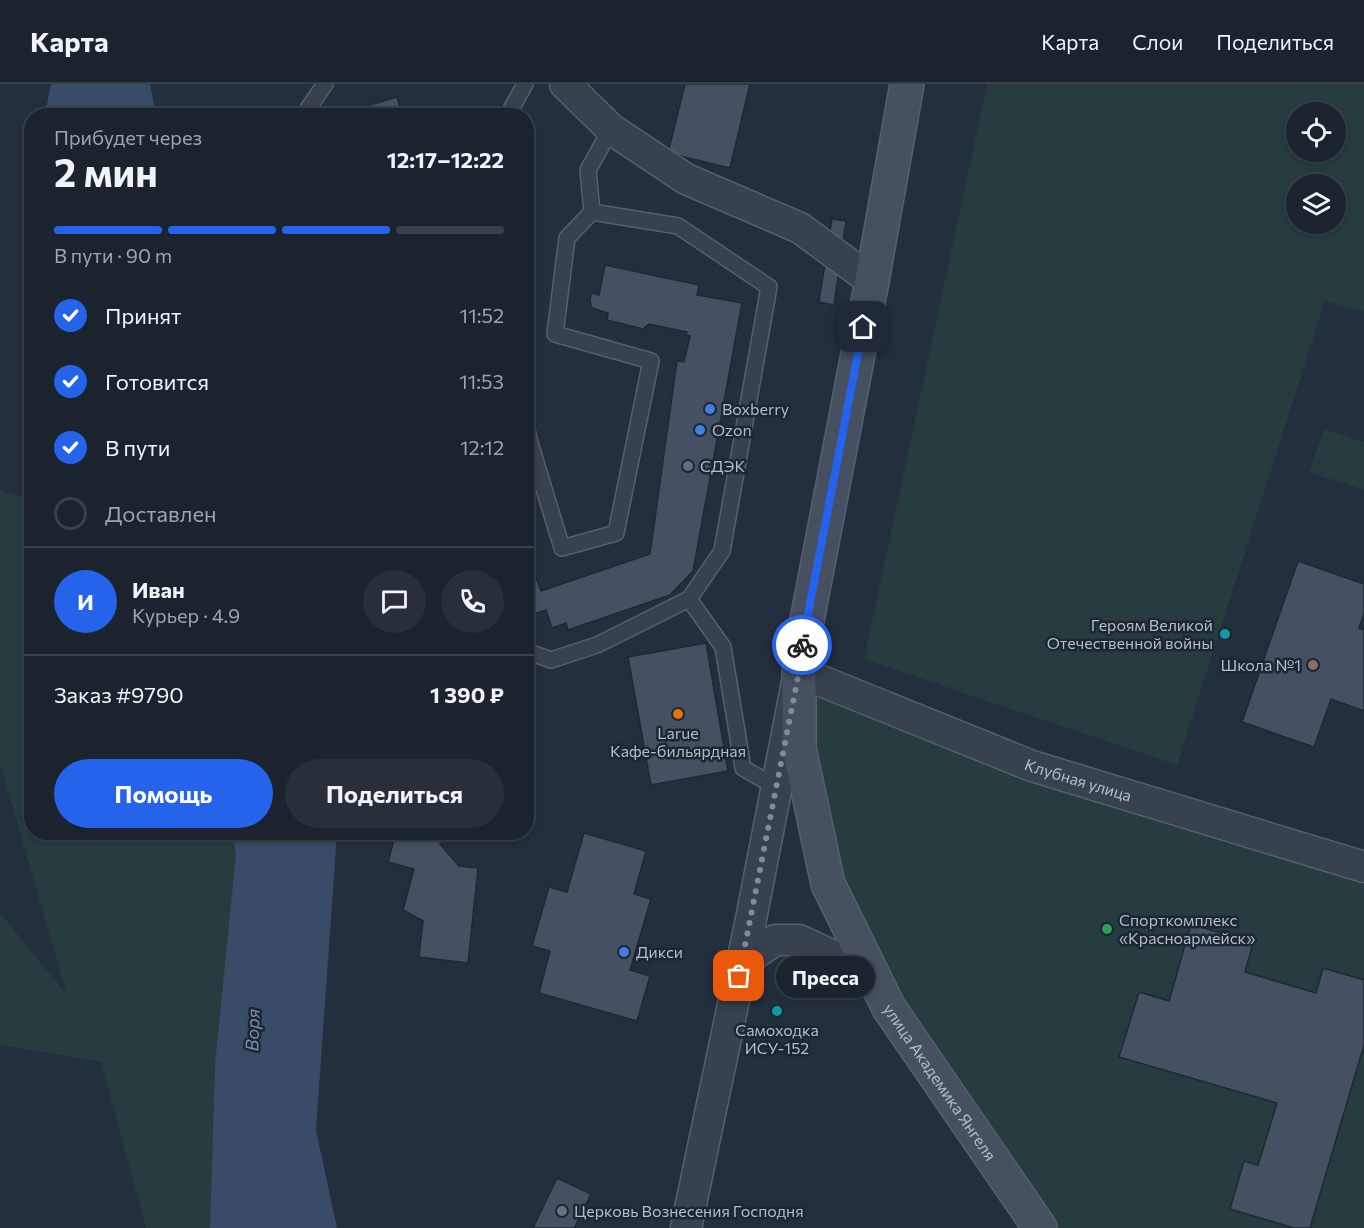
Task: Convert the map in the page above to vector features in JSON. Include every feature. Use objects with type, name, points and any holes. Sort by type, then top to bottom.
[{"type":"main road","name":"улица Академика Янгеля","points":[[907,84],[801,652],[799,748],[828,884],[889,1008],[1040,1228]]},
{"type":"street","points":[[566,84],[611,129],[686,179],[800,228],[872,281]]},
{"type":"street","points":[[686,1228],[799,672]]},
{"type":"street","name":"Клубная улица","points":[[799,672],[1032,766],[1364,867]]},
{"type":"street","points":[[739,976],[753,955],[775,940],[799,940],[872,974]]},
{"type":"lane","points":[[308,108],[325,84]]},
{"type":"lane","points":[[512,108],[525,84]]},
{"type":"lane","points":[[534,462],[562,548],[616,533],[651,361],[555,334],[567,238],[592,212],[588,170],[611,129]]},
{"type":"lane","points":[[534,654],[550,660],[597,645],[689,599],[722,551],[769,287],[678,226],[592,212]]},
{"type":"lane","points":[[689,599],[723,647],[743,768],[776,787]]},
{"type":"green space","points":[[987,84],[1364,84],[1364,312],[1325,301],[1177,765],[864,659]]},
{"type":"green space","points":[[1324,429],[1364,442],[1364,490],[1309,472]]},
{"type":"green space","points":[[0,490],[24,498],[24,840],[233,840],[236,853],[215,1064],[210,1228],[146,1228],[101,1062],[0,1045],[0,913],[67,995],[0,764]]},
{"type":"green space","name":"Спорткомплекс «Красноармейск»","points":[[799,672],[1364,867],[1364,1228],[1042,1228],[828,884]]},
{"type":"water","points":[[51,84],[150,84],[155,108],[46,108]]},
{"type":"water","name":"Воря","points":[[233,840],[337,840],[316,1130],[337,1228],[210,1228],[215,1064],[236,853]]},
{"type":"building","points":[[685,84],[750,84],[730,168],[668,153]]},
{"type":"building","points":[[397,97],[400,108],[360,108]]},
{"type":"building","points":[[832,219],[846,221],[834,305],[819,302]]},
{"type":"building","points":[[605,265],[699,285],[697,295],[742,303],[693,571],[670,595],[568,630],[566,623],[552,628],[546,610],[534,614],[534,572],[541,591],[650,554],[677,361],[684,362],[690,336],[686,335],[687,332],[649,324],[643,329],[607,320],[608,313],[592,308],[591,293],[599,295]]},
{"type":"building","name":"Школа №1","points":[[1298,561],[1364,584],[1364,613],[1359,628],[1364,630],[1364,711],[1331,699],[1314,747],[1242,722]]},
{"type":"building","name":"Larue Кафе-бильярдная","points":[[706,643],[728,771],[651,785],[628,657]]},
{"type":"building","points":[[584,833],[646,851],[634,894],[651,899],[630,970],[650,976],[637,1021],[539,993],[550,951],[532,946],[549,887],[567,892]]},
{"type":"building","points":[[394,840],[441,840],[440,844],[459,866],[478,868],[468,963],[419,957],[423,921],[403,910],[414,869],[388,862]]},
{"type":"building","points":[[1191,924],[1253,943],[1245,972],[1316,993],[1323,968],[1364,980],[1364,1045],[1310,1228],[1294,1228],[1230,1209],[1244,1161],[1258,1165],[1277,1103],[1119,1057],[1139,992],[1169,1001]]},
{"type":"building","name":"Церковь Вознесения Господня","points":[[557,1178],[591,1194],[574,1228],[533,1228]]},
{"type":"way so far","points":[[739,976],[799,672],[802,645]]},
{"type":"place","name":"Boxberry","points":[[710,409]]},
{"type":"place","name":"Ozon","points":[[700,430]]},
{"type":"place","name":"СДЭК","points":[[688,466]]},
{"type":"place","name":"Героям Великой Отечественной войны","points":[[1225,634]]},
{"type":"place","name":"Школа №1","points":[[1313,665]]},
{"type":"place","name":"Larue Кафе-бильярдная","points":[[678,714]]},
{"type":"place","name":"Спорткомплекс «Красноармейск»","points":[[1107,929]]},
{"type":"place","name":"Дикси","points":[[624,952]]},
{"type":"place","name":"Пресса","points":[[739,976]]},
{"type":"place","name":"Самоходка ИСУ-152","points":[[777,1011]]},
{"type":"place","name":"Церковь Вознесения Господня","points":[[562,1211]]},
{"type":"route","points":[[802,645],[863,327]]}]
